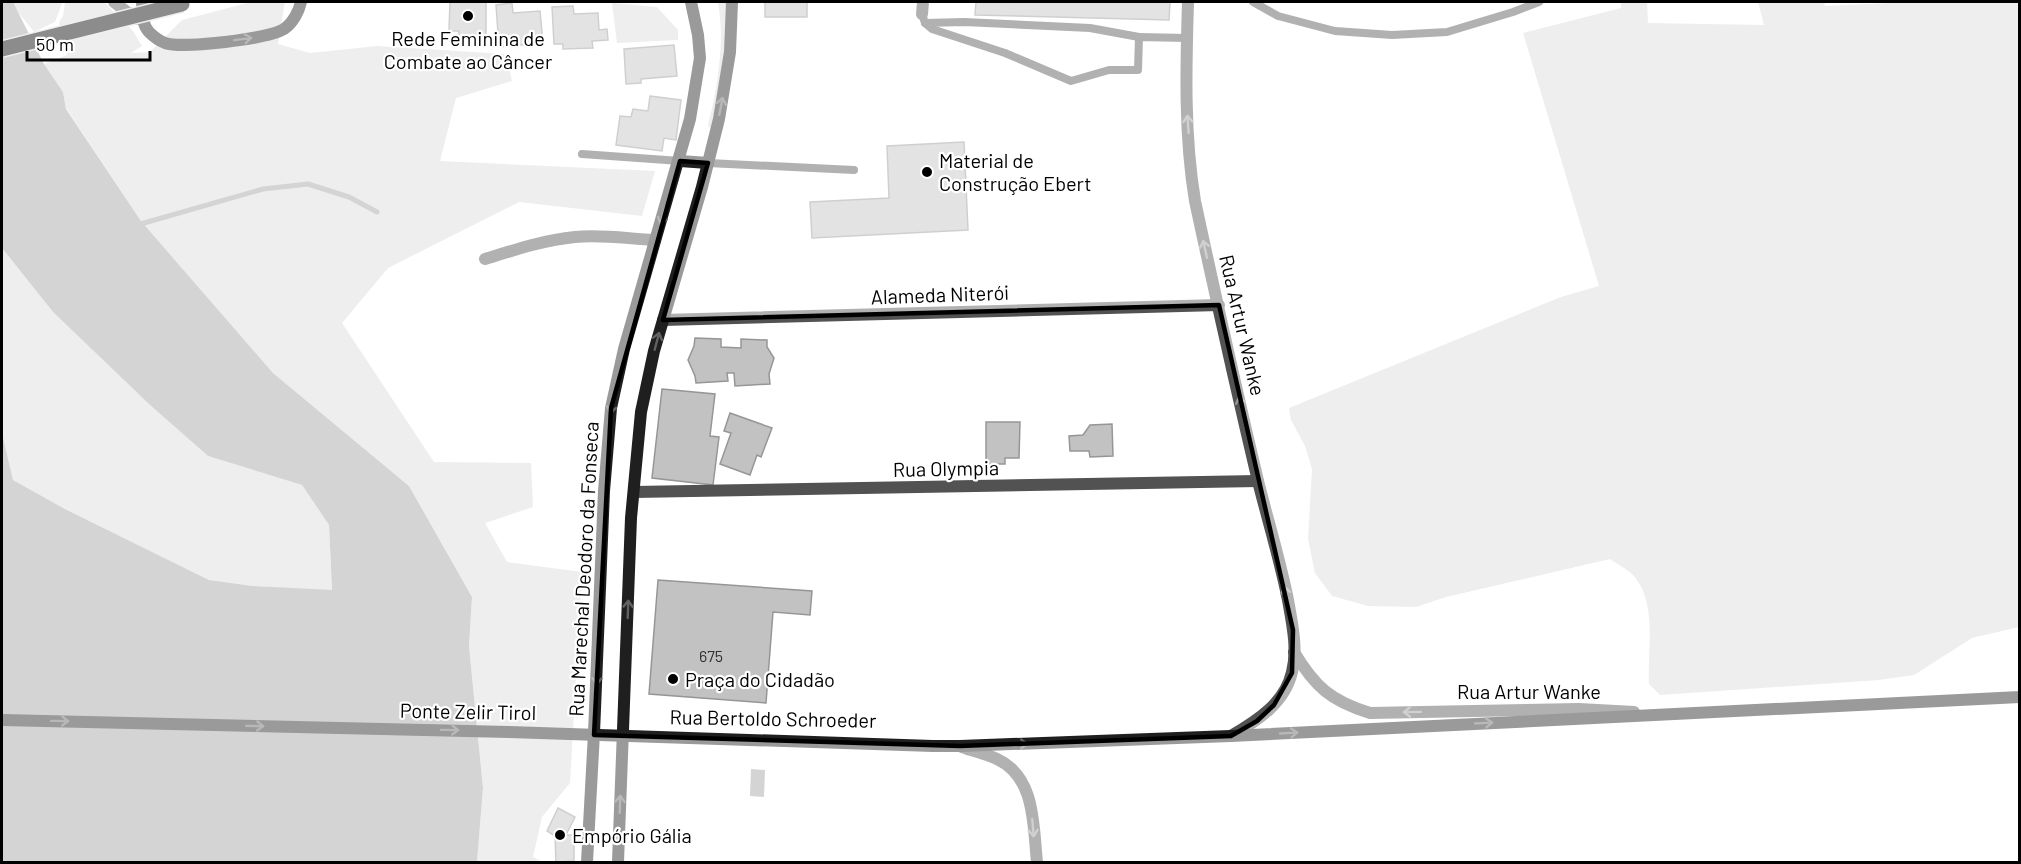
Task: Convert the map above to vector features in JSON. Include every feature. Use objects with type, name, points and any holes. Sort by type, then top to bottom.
[{"type":"main road","points":[[142,2],[143,23],[150,34],[164,43],[179,45],[266,36],[286,28],[298,13],[301,2]]},
{"type":"main road","name":"Rua Marechal Deodoro da Fonseca","points":[[587,862],[608,440],[618,373],[690,119],[700,58],[698,34],[691,2]]},
{"type":"main road","points":[[618,862],[636,446],[642,405],[663,320],[708,163],[724,89],[730,52],[732,2]]},
{"type":"main road","points":[[2,49],[182,4]]},
{"type":"main road","points":[[680,160],[708,163]]},
{"type":"main road","name":"Ponte Zelir Tirol","points":[[2,720],[520,732],[960,746],[1231,736],[2019,697]]},
{"type":"street","points":[[114,2],[143,23]]},
{"type":"street","name":"Rua Artur Wanke","points":[[1188,2],[1188,115],[1192,183],[1258,481],[1282,573],[1293,630],[1294,652],[1290,679],[1274,705],[1257,721],[1231,736]]},
{"type":"street","points":[[484,259],[543,242],[576,237],[655,240]]},
{"type":"street","name":"Alameda Niterói","points":[[663,320],[1219,305]]},
{"type":"street","name":"Rua Olympia","points":[[634,492],[1258,481]]},
{"type":"street","name":"Rua Artur Wanke","points":[[1294,652],[1312,680],[1323,691],[1343,704],[1370,713],[1579,709],[1680,713]]},
{"type":"street","name":"Rua Bertoldo Schroeder","points":[[623,734],[927,744]]},
{"type":"street","points":[[960,746],[998,759],[1013,769],[1026,786],[1032,813],[1037,862]]},
{"type":"lane","points":[[1253,2],[1278,16],[1335,31],[1392,35],[1447,32],[1539,2]]},
{"type":"lane","points":[[923,13],[964,22],[1090,28],[1139,37],[1187,38]]},
{"type":"lane","points":[[923,13],[932,29],[1005,53],[1071,81],[1109,70],[1138,70],[1139,37]]},
{"type":"lane","points":[[582,154],[680,160]]},
{"type":"lane","points":[[708,163],[854,170]]},
{"type":"highlighted area","points":[[680,161],[708,163],[663,320],[1219,305],[1293,630],[1292,673],[1274,705],[1257,721],[1231,736],[960,746],[594,735],[611,408]]},
{"type":"shaded area","points":[[2,2],[13,2],[44,64],[63,92],[66,109],[141,221],[273,373],[409,486],[472,597],[469,646],[483,788],[477,862],[2,862],[2,433],[13,480],[65,509],[209,580],[253,586],[332,590],[329,525],[302,485],[208,456],[150,405],[53,312],[2,248]]},
{"type":"shaded area","points":[[13,2],[62,3],[55,22],[34,32],[15,8]]},
{"type":"shaded area","points":[[65,2],[104,2],[133,31],[142,46],[131,53],[150,52],[182,20],[251,2],[285,2],[278,44],[310,53],[377,46],[506,54],[512,81],[456,98],[440,161],[655,171],[642,216],[519,202],[388,268],[342,323],[434,462],[531,463],[533,507],[485,523],[507,562],[582,572],[570,783],[542,817],[533,857],[543,862],[477,862],[483,788],[469,646],[472,597],[409,486],[273,373],[141,221],[66,108],[63,92],[44,64],[67,55],[59,22],[63,16]]},
{"type":"shaded area","points":[[718,2],[729,2],[723,65],[711,128],[708,126],[715,95],[721,48]]},
{"type":"shaded area","points":[[1621,2],[1647,2],[1648,23],[1764,25],[1758,2],[1824,2],[1825,6],[1912,2],[2019,2],[2019,627],[1972,638],[1914,675],[1879,680],[1660,695],[1649,684],[1650,627],[1646,599],[1633,575],[1610,559],[1446,597],[1416,607],[1368,606],[1332,596],[1315,573],[1308,539],[1312,469],[1305,446],[1291,420],[1289,408],[1561,297],[1599,286],[1523,33],[1621,8]]},
{"type":"shaded area","points":[[612,3],[657,7],[678,30],[678,40],[617,43]]},
{"type":"shaded area","points":[[2,248],[53,312],[150,405],[208,456],[302,485],[329,525],[332,591],[253,586],[209,580],[65,509],[13,480],[2,433]]},
{"type":"shaded area","points":[[751,769],[765,770],[764,797],[750,796]]},
{"type":"building","name":"Rede Feminina de Combate ao Câncer","points":[[450,2],[486,2],[486,38],[459,38],[459,31],[449,31]]},
{"type":"building","points":[[765,2],[807,2],[807,17],[765,17]]},
{"type":"building","points":[[976,2],[1170,2],[1169,20],[975,15]]},
{"type":"building","points":[[512,3],[513,13],[540,11],[543,43],[499,47],[496,5]]},
{"type":"building","points":[[573,6],[574,14],[598,13],[599,30],[607,29],[608,40],[592,41],[593,48],[563,49],[563,44],[554,44],[552,7]]},
{"type":"building","points":[[674,45],[677,76],[641,79],[641,83],[626,84],[624,49]]},
{"type":"building","points":[[650,96],[681,100],[676,140],[664,138],[662,151],[616,145],[620,116],[631,117],[633,109],[648,111]]},
{"type":"building","name":"Material de Construção Ebert","points":[[964,142],[968,230],[812,238],[810,202],[889,198],[887,146]]},
{"type":"building","points":[[695,338],[721,339],[721,347],[741,348],[741,339],[767,340],[767,347],[774,358],[769,374],[770,384],[735,386],[734,373],[727,373],[728,381],[696,383],[688,360]]},
{"type":"building","points":[[662,389],[715,394],[710,436],[719,437],[713,485],[652,478]]},
{"type":"building","points":[[730,413],[772,428],[761,457],[757,455],[750,475],[720,464],[731,433],[724,431]]},
{"type":"building","points":[[986,422],[1020,422],[1019,458],[1005,458],[1005,464],[986,464]]},
{"type":"building","points":[[1112,424],[1113,456],[1090,457],[1089,451],[1070,451],[1069,436],[1083,435],[1090,425]]},
{"type":"building","points":[[658,580],[812,591],[810,615],[773,612],[766,703],[649,694]]},
{"type":"building","name":"Empório Gália","points":[[558,808],[575,817],[566,835],[574,835],[574,861],[556,862],[555,836],[547,831]]},
{"type":"waterway","points":[[137,225],[263,189],[308,184],[349,197],[377,212]]},
{"type":"place","name":"Rede Feminina de Combate ao Câncer","points":[[468,16]]},
{"type":"place","name":"Material de Construção Ebert","points":[[927,172]]},
{"type":"place","name":"Praça do Cidadão","points":[[673,679]]},
{"type":"place","name":"Empório Gália","points":[[560,835]]}]
